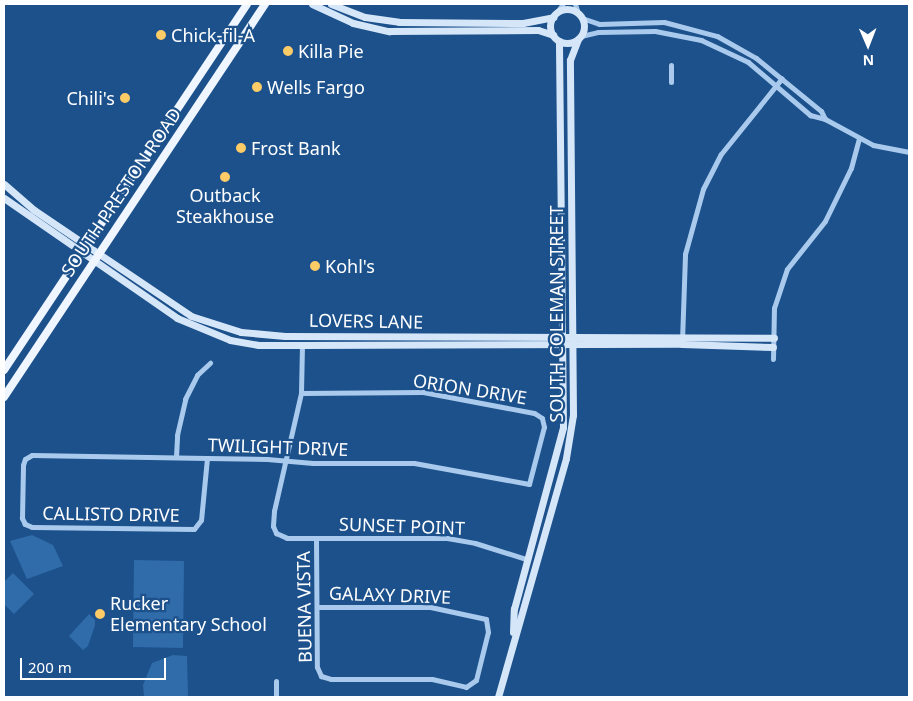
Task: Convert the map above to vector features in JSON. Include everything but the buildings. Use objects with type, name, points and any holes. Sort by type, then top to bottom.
[{"type":"main road","name":"SOUTH PRESTON ROAD","points":[[4,370],[247,4]]},
{"type":"main road","name":"SOUTH PRESTON ROAD","points":[[4,398],[264,4]]},
{"type":"street","points":[[312,4],[338,18],[374,29],[470,32],[538,30],[553,35],[559,41],[568,43],[598,32],[647,31],[676,33],[727,50],[776,84],[810,115],[825,119],[859,139],[909,152]]},
{"type":"street","points":[[331,4],[359,15],[389,21],[523,23],[555,15],[568,9],[599,24],[657,21],[706,32],[749,52],[821,111],[825,119]]},
{"type":"street","points":[[553,35],[550,26],[563,4]]},
{"type":"street","points":[[575,4],[584,29],[580,38]]},
{"type":"street","points":[[470,22],[470,32]]},
{"type":"street","name":"SOUTH COLEMAN STREET","points":[[498,697],[566,458],[573,415],[572,99],[570,60],[580,38]]},
{"type":"street","name":"SOUTH COLEMAN STREET","points":[[513,642],[514,609],[563,427],[562,98],[559,41]]},
{"type":"street","points":[[671,65],[672,82]]},
{"type":"street","points":[[682,340],[685,254],[703,190],[721,154],[782,78]]},
{"type":"street","points":[[562,98],[572,99]]},
{"type":"street","points":[[773,359],[774,308],[787,269],[825,221],[851,168],[859,139]]},
{"type":"street","name":"LOVERS LANE","points":[[4,184],[23,202],[191,316],[208,323],[256,334],[455,341]]},
{"type":"street","name":"LOVERS LANE","points":[[4,198],[93,261],[194,326],[230,340],[259,345],[302,345],[455,341],[774,338]]},
{"type":"street","points":[[562,222],[572,222]]},
{"type":"street","points":[[286,460],[301,393],[302,336]]},
{"type":"street","name":"LOVERS LANE","points":[[682,340],[773,347]]},
{"type":"street","points":[[176,457],[177,435],[185,399],[198,375],[210,363]]},
{"type":"street","name":"ORION DRIVE","points":[[301,393],[423,392],[500,405],[542,418],[544,427],[529,484]]},
{"type":"street","name":"TWILIGHT DRIVE","points":[[25,524],[22,518],[25,459],[32,455],[414,463],[529,484]]},
{"type":"street","name":"CALLISTO DRIVE","points":[[25,524],[32,527],[198,527],[206,458]]},
{"type":"street","name":"SUNSET POINT","points":[[286,460],[274,511],[273,526],[276,533],[287,538],[447,538],[526,559]]},
{"type":"street","name":"BUENA VISTA","points":[[316,538],[317,667],[321,676],[331,679],[432,679],[470,686]]},
{"type":"street","points":[[526,559],[536,562]]},
{"type":"street","name":"GALAXY DRIVE","points":[[317,607],[430,607],[472,614],[488,622],[476,680],[470,686]]},
{"type":"street","points":[[276,681],[276,697]]},
{"type":"shaded area","points":[[32,535],[53,545],[63,566],[27,579],[10,541]]},
{"type":"shaded area","points":[[134,560],[184,561],[183,648],[133,647]]},
{"type":"shaded area","points":[[13,573],[34,594],[14,614],[4,604],[4,582]]},
{"type":"shaded area","points":[[89,614],[95,620],[95,625],[88,646],[83,650],[69,636]]},
{"type":"shaded area","points":[[173,655],[187,656],[188,696],[144,697],[143,685],[152,663]]},
{"type":"place","name":"Chick-fil-A","points":[[161,35]]},
{"type":"place","name":"Killa Pie","points":[[288,51]]},
{"type":"place","name":"Wells Fargo","points":[[257,87]]},
{"type":"place","name":"Chili's","points":[[125,98]]},
{"type":"place","name":"Frost Bank","points":[[241,148]]},
{"type":"place","name":"Outback Steakhouse","points":[[225,177]]},
{"type":"place","name":"Kohl's","points":[[315,266]]},
{"type":"place","name":"Rucker Elementary School","points":[[100,614]]}]
